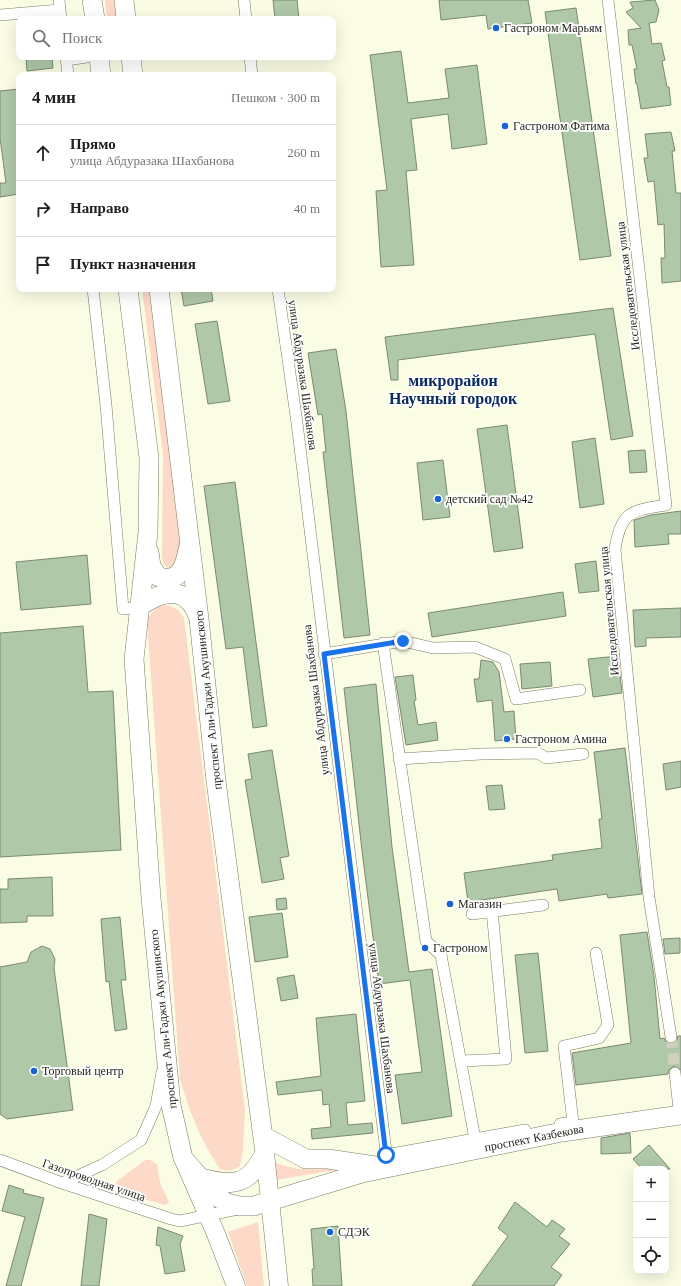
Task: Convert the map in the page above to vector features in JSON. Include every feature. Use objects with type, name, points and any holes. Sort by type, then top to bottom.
[{"type":"highway","points":[[92,0],[94,16]]},
{"type":"highway","points":[[124,0],[126,16]]},
{"type":"highway","points":[[99,60],[101,72]]},
{"type":"highway","points":[[131,60],[133,72]]},
{"type":"highway","name":"проспект Али-Гаджи Акушинского","points":[[128,292],[150,458],[148,532],[134,664],[151,898],[165,1058],[171,1105],[183,1158]]},
{"type":"highway","name":"проспект Али-Гаджи Акушинского","points":[[159,292],[199,619],[216,781],[264,1144]]},
{"type":"highway","points":[[148,532],[151,566],[157,576],[162,578],[176,576],[182,570],[186,563],[189,536]]},
{"type":"highway","points":[[139,607],[153,597],[175,594],[184,597],[194,605],[199,619]]},
{"type":"highway","name":"проспект Казбекова","points":[[262,1204],[362,1173],[387,1162],[680,1111]]},
{"type":"highway","points":[[201,1178],[222,1184],[241,1181],[258,1167],[264,1144],[306,1159],[387,1162]]},
{"type":"highway","points":[[183,1158],[216,1196],[227,1203],[239,1206],[262,1204]]},
{"type":"main road","points":[[264,1144],[262,1204],[279,1286]]},
{"type":"main road","name":"проспект Али-Гаджи Акушинского","points":[[183,1158],[236,1286]]},
{"type":"street","points":[[244,0],[246,16]]},
{"type":"street","name":"Исследовательская улица","points":[[608,0],[666,505],[633,511],[625,519],[617,532],[615,549],[649,897],[671,1037]]},
{"type":"street","points":[[0,15],[60,10]]},
{"type":"street","points":[[66,60],[68,72]]},
{"type":"street","points":[[250,60],[252,72]]},
{"type":"street","points":[[93,292],[106,405],[124,609],[139,607]]},
{"type":"street","name":"улица Абдуразака Шахбанова","points":[[278,292],[297,423],[387,1162]]},
{"type":"street","points":[[324,654],[403,641],[433,648],[475,647],[505,659],[516,699],[580,690]]},
{"type":"street","points":[[383,644],[426,941],[441,955],[462,1061],[475,1139]]},
{"type":"street","points":[[399,759],[481,754],[538,753],[546,758],[583,754]]},
{"type":"street","points":[[472,914],[492,910],[543,906]]},
{"type":"street","points":[[462,1061],[506,1059],[492,910]]},
{"type":"street","points":[[573,1122],[564,1046],[599,1038],[608,1025],[596,953]]},
{"type":"street","points":[[62,1183],[102,1166],[141,1140],[156,1106],[165,1058]]},
{"type":"street","points":[[387,1162],[475,1139],[573,1122],[680,1111],[675,1073]]},
{"type":"street","name":"Газопроводная улица","points":[[0,1160],[62,1183],[163,1217],[180,1221],[207,1215]]},
{"type":"street","points":[[207,1215],[262,1204]]},
{"type":"shaded area","points":[[105,0],[114,0],[116,16],[107,16]]},
{"type":"shaded area","points":[[142,292],[150,292],[182,550],[173,568],[168,568],[163,564],[162,557],[163,454]]},
{"type":"shaded area","points":[[164,605],[176,608],[184,618],[245,1110],[243,1150],[240,1166],[230,1171],[220,1169],[201,1137],[187,1103],[180,1079],[147,622],[154,611]]},
{"type":"shaded area","points":[[145,1160],[150,1160],[157,1164],[160,1183],[169,1202],[167,1204],[164,1205],[119,1191],[115,1184]]},
{"type":"shaded area","points":[[272,1162],[297,1169],[353,1167],[270,1181]]},
{"type":"shaded area","points":[[258,1222],[264,1286],[247,1286],[228,1232]]},
{"type":"building","points":[[273,0],[297,0],[299,16],[275,16]]},
{"type":"building","points":[[439,0],[528,0],[532,23],[488,29],[486,15],[441,20]]},
{"type":"building","points":[[655,0],[659,10],[656,22],[649,23],[652,44],[661,43],[665,60],[662,61],[667,87],[669,87],[671,105],[641,109],[634,69],[637,69],[632,45],[629,45],[628,30],[641,28],[626,12],[633,8],[630,2]]},
{"type":"building","points":[[576,8],[611,256],[580,260],[545,12]]},
{"type":"building","points":[[401,51],[408,103],[449,98],[445,69],[477,65],[487,144],[452,149],[448,114],[411,119],[417,170],[406,171],[414,265],[381,267],[376,191],[387,190],[370,55]]},
{"type":"building","points":[[26,60],[52,60],[53,68],[27,71]]},
{"type":"building","points":[[16,89],[16,194],[0,197],[0,183],[6,183],[0,138],[0,91]]},
{"type":"building","points":[[671,132],[675,151],[672,151],[676,193],[681,193],[681,281],[662,283],[661,258],[665,258],[664,224],[658,225],[654,181],[648,182],[644,158],[648,158],[645,134]]},
{"type":"building","points":[[182,292],[212,292],[213,301],[184,306]]},
{"type":"building","points":[[613,308],[633,436],[611,440],[595,334],[398,360],[398,380],[391,380],[385,337]]},
{"type":"building","points":[[217,321],[230,401],[208,404],[195,324]]},
{"type":"building","points":[[336,349],[346,411],[370,635],[344,638],[323,452],[326,452],[322,414],[318,415],[308,353]]},
{"type":"building","points":[[507,425],[523,548],[494,552],[477,429]]},
{"type":"building","points":[[595,438],[604,504],[580,508],[572,442]]},
{"type":"building","points":[[645,450],[647,472],[630,473],[628,451]]},
{"type":"building","points":[[443,460],[450,517],[423,520],[417,463]]},
{"type":"building","points":[[235,482],[267,726],[253,728],[243,647],[226,649],[204,486]]},
{"type":"building","points":[[681,511],[681,534],[668,534],[669,544],[635,547],[634,520],[651,515]]},
{"type":"building","points":[[87,555],[91,604],[21,610],[16,562]]},
{"type":"building","points":[[596,561],[599,591],[579,593],[575,564]]},
{"type":"building","points":[[563,592],[566,616],[432,637],[428,613]]},
{"type":"building","points":[[681,608],[681,637],[646,638],[646,646],[635,647],[633,610]]},
{"type":"building","points":[[83,626],[88,692],[113,691],[121,850],[0,857],[0,633]]},
{"type":"building","points":[[618,656],[622,693],[593,697],[588,659]]},
{"type":"building","points":[[481,660],[493,662],[499,672],[504,712],[514,711],[516,739],[495,741],[492,700],[477,702],[474,679],[479,679]]},
{"type":"building","points":[[550,662],[552,686],[522,689],[520,664]]},
{"type":"building","points":[[413,675],[416,700],[414,701],[418,725],[436,722],[438,740],[406,745],[395,677]]},
{"type":"building","points":[[376,684],[392,847],[409,972],[432,969],[452,1116],[402,1124],[395,1075],[422,1072],[410,980],[379,984],[362,851],[344,688]]},
{"type":"building","points":[[625,748],[642,894],[608,898],[607,894],[559,901],[557,889],[468,902],[464,873],[553,860],[552,855],[602,848],[599,819],[602,819],[594,752]]},
{"type":"building","points":[[272,750],[289,856],[280,858],[284,879],[262,883],[245,780],[252,779],[248,754]]},
{"type":"building","points":[[681,761],[681,787],[666,790],[663,764]]},
{"type":"building","points":[[502,785],[505,809],[489,810],[486,786]]},
{"type":"building","points":[[52,877],[53,916],[27,916],[27,922],[0,923],[0,889],[8,889],[8,879]]},
{"type":"building","points":[[286,898],[287,909],[277,910],[276,899]]},
{"type":"building","points":[[282,913],[288,957],[255,962],[249,917]]},
{"type":"building","points":[[120,917],[126,980],[121,980],[127,1029],[115,1031],[109,981],[106,982],[101,919]]},
{"type":"building","points":[[647,932],[654,976],[660,1039],[664,1038],[666,1042],[672,1044],[676,1042],[678,1036],[681,1036],[681,1070],[674,1066],[669,1070],[668,1074],[576,1085],[572,1053],[631,1043],[620,935]]},
{"type":"building","points":[[680,938],[680,953],[665,954],[663,939]]},
{"type":"building","name":"Торговый центр","points":[[42,946],[50,949],[55,959],[54,968],[73,1110],[7,1119],[0,1114],[0,967],[27,962],[31,952]]},
{"type":"building","points":[[538,953],[548,1051],[525,1053],[515,955]]},
{"type":"building","points":[[294,975],[298,998],[281,1001],[277,978]]},
{"type":"building","points":[[356,1014],[365,1101],[346,1103],[348,1125],[372,1123],[373,1133],[312,1139],[311,1129],[331,1127],[329,1104],[323,1105],[322,1090],[278,1095],[276,1082],[321,1076],[316,1018]]},
{"type":"building","points":[[630,1133],[631,1153],[601,1154],[601,1138]]},
{"type":"building","points":[[649,1145],[667,1166],[639,1166],[633,1159]]},
{"type":"building","points":[[9,1185],[24,1190],[23,1193],[44,1198],[21,1286],[6,1286],[25,1217],[2,1211]]},
{"type":"building","points":[[515,1202],[547,1227],[552,1220],[565,1229],[559,1236],[570,1244],[551,1267],[562,1275],[554,1286],[472,1286],[508,1236],[498,1228]]},
{"type":"building","points":[[89,1214],[107,1219],[99,1286],[81,1286]]},
{"type":"building","points":[[338,1226],[342,1286],[313,1286],[312,1269],[314,1269],[311,1229]]},
{"type":"building","points":[[158,1227],[183,1236],[180,1244],[185,1271],[165,1274],[160,1246],[156,1245]]},
{"type":"tunnel","points":[[671,1037],[675,1073]]},
{"type":"place","name":"Гастроном Марьям","points":[[496,28]]},
{"type":"place","name":"Гастроном Фатима","points":[[505,126]]},
{"type":"place","name":"детский сад №42","points":[[438,499]]},
{"type":"place","name":"Гастроном Амина","points":[[507,739]]},
{"type":"place","name":"Магазин","points":[[450,904]]},
{"type":"place","name":"Гастроном","points":[[425,948]]},
{"type":"place","name":"Торговый центр","points":[[34,1071]]},
{"type":"place","name":"СДЭК","points":[[330,1232]]},
{"type":"district","name":"микрорайон Научный городок","points":[[453,389]]},
{"type":"route","points":[[386,1155],[324,654],[403,641]]}]
